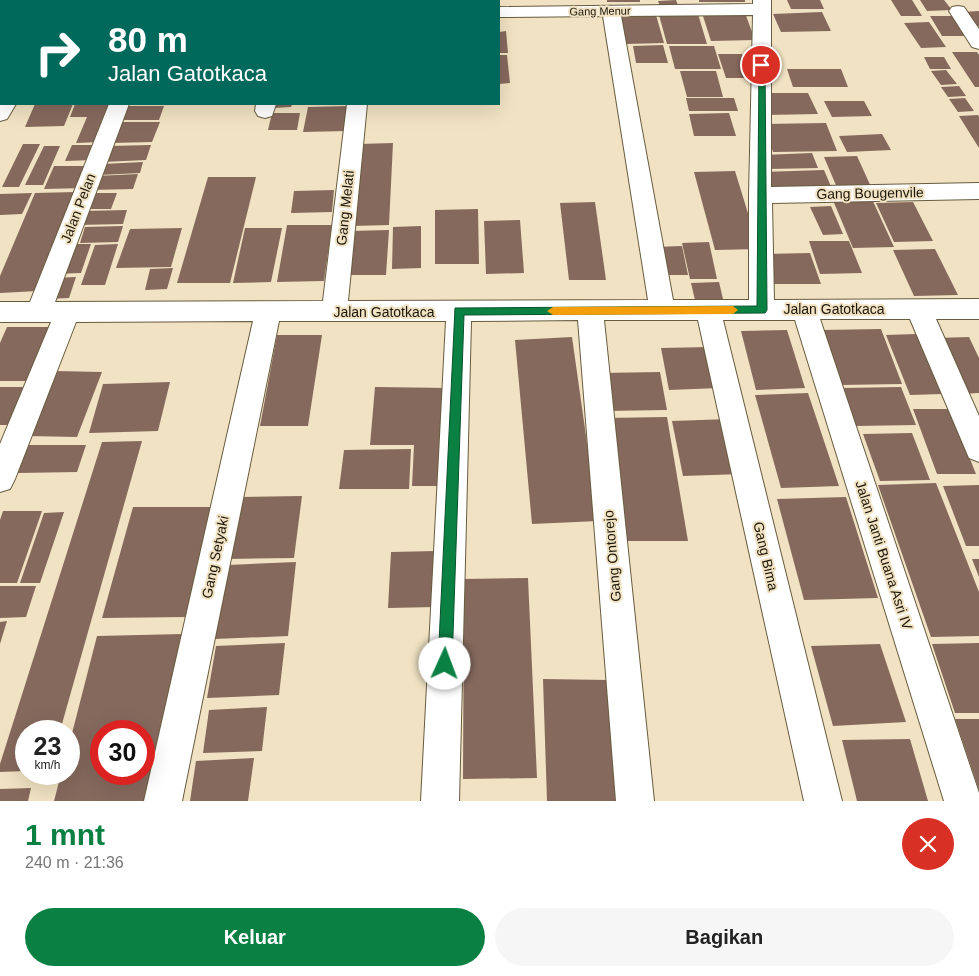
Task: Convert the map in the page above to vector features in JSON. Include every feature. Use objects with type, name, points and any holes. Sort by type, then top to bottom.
[{"type":"street","name":"Gang Menur","points":[[500,12],[611,11],[658,5],[762,5]]},
{"type":"street","points":[[762,5],[760,195],[762,310]]},
{"type":"street","points":[[611,11],[644,194],[662,310]]},
{"type":"street","points":[[958,11],[979,44]]},
{"type":"street","name":"Jalan Pelan","points":[[38,313],[119,105]]},
{"type":"street","name":"Gang Melati","points":[[334,312],[357,105]]},
{"type":"street","name":"Gang Bougenvile","points":[[760,195],[979,191]]},
{"type":"street","name":"Jalan Janti Buana Asri IV","points":[[804,309],[963,801]]},
{"type":"street","points":[[917,309],[930,333],[979,449]]},
{"type":"street","name":"Jalan Gatotkaca","points":[[0,312],[979,309]]},
{"type":"street","name":"Gang Bima","points":[[708,310],[823,801]]},
{"type":"street","points":[[440,801],[458,311]]},
{"type":"street","name":"Gang Ontorejo","points":[[590,311],[635,801]]},
{"type":"street","name":"Gang Setyaki","points":[[163,801],[268,312]]},
{"type":"street","points":[[0,479],[67,313]]},
{"type":"building","points":[[607,0],[640,0],[640,2],[607,2]]},
{"type":"building","points":[[676,0],[679,8],[661,9],[658,1]]},
{"type":"building","points":[[699,0],[745,0],[745,2],[699,2]]},
{"type":"building","points":[[787,0],[820,0],[824,9],[791,9]]},
{"type":"building","points":[[891,0],[912,0],[922,16],[901,16]]},
{"type":"building","points":[[920,0],[944,0],[952,10],[927,11]]},
{"type":"building","points":[[979,11],[979,26],[971,26],[962,12]]},
{"type":"building","points":[[822,12],[831,31],[781,32],[773,14]]},
{"type":"building","points":[[702,13],[745,13],[755,40],[711,41]]},
{"type":"building","points":[[698,14],[707,44],[667,44],[659,15]]},
{"type":"building","points":[[656,15],[664,43],[626,44],[620,16]]},
{"type":"building","points":[[930,16],[954,16],[967,36],[942,36]]},
{"type":"building","points":[[929,22],[946,47],[921,48],[904,23]]},
{"type":"building","points":[[506,31],[508,53],[500,53],[500,32]]},
{"type":"building","points":[[663,45],[668,63],[636,63],[633,46]]},
{"type":"building","points":[[669,46],[714,46],[721,69],[675,69]]},
{"type":"building","points":[[952,52],[977,52],[979,55],[979,87],[975,87]]},
{"type":"building","points":[[718,54],[742,54],[750,78],[726,78]]},
{"type":"building","points":[[500,55],[507,55],[510,83],[500,84]]},
{"type":"building","points":[[924,57],[944,57],[951,69],[930,69]]},
{"type":"building","points":[[787,69],[841,69],[848,87],[793,87]]},
{"type":"building","points":[[946,70],[957,84],[941,85],[931,71]]},
{"type":"building","points":[[680,71],[716,71],[723,97],[687,97]]},
{"type":"building","points":[[959,86],[966,96],[948,97],[941,87]]},
{"type":"building","points":[[766,93],[808,93],[818,114],[765,115]]},
{"type":"building","points":[[686,98],[734,98],[738,111],[689,111]]},
{"type":"building","points":[[965,98],[974,111],[958,112],[949,99]]},
{"type":"building","points":[[824,101],[864,101],[872,116],[832,117]]},
{"type":"building","points":[[35,105],[73,105],[64,126],[25,127]]},
{"type":"building","points":[[75,105],[115,105],[101,142],[76,143],[87,117],[70,117]]},
{"type":"building","points":[[275,105],[292,105],[291,107],[274,108]]},
{"type":"building","points":[[122,106],[164,106],[159,120],[116,120]]},
{"type":"building","points":[[349,106],[346,131],[303,132],[308,107]]},
{"type":"building","points":[[272,113],[300,113],[297,130],[268,130]]},
{"type":"building","points":[[729,113],[736,136],[694,136],[689,114]]},
{"type":"building","points":[[978,115],[979,117],[979,148],[959,116]]},
{"type":"building","points":[[120,122],[160,122],[152,142],[112,143]]},
{"type":"building","points":[[826,123],[837,151],[773,152],[764,124]]},
{"type":"building","points":[[882,134],[891,150],[847,152],[839,136]]},
{"type":"building","points":[[393,143],[389,225],[352,226],[359,144]]},
{"type":"building","points":[[23,144],[40,144],[19,187],[2,187]]},
{"type":"building","points":[[72,145],[99,145],[93,160],[65,161]]},
{"type":"building","points":[[151,145],[146,160],[102,162],[108,146]]},
{"type":"building","points":[[44,146],[60,146],[43,185],[25,185]]},
{"type":"building","points":[[812,153],[818,168],[768,169],[763,155]]},
{"type":"building","points":[[857,156],[872,189],[838,190],[824,157]]},
{"type":"building","points":[[143,162],[140,173],[99,175],[103,164]]},
{"type":"building","points":[[54,166],[95,166],[85,188],[44,189]]},
{"type":"building","points":[[824,170],[832,189],[768,191],[761,172]]},
{"type":"building","points":[[735,171],[759,249],[715,250],[694,172]]},
{"type":"building","points":[[138,174],[133,189],[90,190],[95,176]]},
{"type":"building","points":[[208,177],[256,177],[230,283],[177,283]]},
{"type":"building","points":[[334,190],[332,212],[291,213],[294,191]]},
{"type":"building","points":[[76,192],[38,291],[0,293],[0,276],[35,193]]},
{"type":"building","points":[[32,193],[22,214],[0,215],[0,194]]},
{"type":"building","points":[[91,193],[117,193],[111,209],[84,209]]},
{"type":"building","points":[[871,197],[894,247],[853,248],[832,198]]},
{"type":"building","points":[[595,202],[606,280],[569,280],[560,203]]},
{"type":"building","points":[[913,202],[933,241],[894,242],[876,203]]},
{"type":"building","points":[[831,206],[843,234],[823,235],[810,207]]},
{"type":"building","points":[[478,209],[479,264],[435,264],[435,210]]},
{"type":"building","points":[[127,210],[123,224],[77,225],[82,211]]},
{"type":"building","points":[[520,220],[524,273],[486,274],[484,221]]},
{"type":"building","points":[[287,225],[332,225],[324,281],[277,282]]},
{"type":"building","points":[[123,226],[118,242],[80,243],[85,227]]},
{"type":"building","points":[[421,226],[421,268],[392,269],[393,227]]},
{"type":"building","points":[[182,228],[171,267],[116,268],[130,229]]},
{"type":"building","points":[[245,228],[282,228],[271,282],[233,283]]},
{"type":"building","points":[[389,230],[386,275],[345,275],[350,231]]},
{"type":"building","points":[[809,241],[849,241],[862,273],[820,274]]},
{"type":"building","points":[[709,242],[717,279],[690,279],[682,243]]},
{"type":"building","points":[[66,244],[91,244],[81,273],[54,274]]},
{"type":"building","points":[[118,244],[105,285],[81,285],[95,245]]},
{"type":"building","points":[[682,246],[688,275],[661,275],[655,247]]},
{"type":"building","points":[[935,249],[958,295],[914,296],[893,250]]},
{"type":"building","points":[[810,253],[821,284],[774,284],[765,254]]},
{"type":"building","points":[[173,268],[167,289],[145,290],[150,269]]},
{"type":"building","points":[[76,277],[69,298],[46,299],[53,278]]},
{"type":"building","points":[[719,282],[723,299],[695,300],[691,283]]},
{"type":"building","points":[[7,327],[51,327],[29,381],[0,381],[0,343]]},
{"type":"building","points":[[881,329],[902,384],[840,385],[822,330]]},
{"type":"building","points":[[787,330],[805,388],[756,390],[741,331]]},
{"type":"building","points":[[916,334],[942,394],[910,395],[886,335]]},
{"type":"building","points":[[277,335],[322,335],[308,426],[260,426]]},
{"type":"building","points":[[572,337],[598,521],[532,524],[515,340]]},
{"type":"building","points":[[969,337],[979,358],[979,393],[961,394],[935,338]]},
{"type":"building","points":[[709,347],[719,388],[669,390],[661,348]]},
{"type":"building","points":[[55,371],[102,372],[77,437],[27,436]]},
{"type":"building","points":[[660,372],[667,410],[605,411],[600,373]]},
{"type":"building","points":[[170,382],[158,431],[89,433],[103,384]]},
{"type":"building","points":[[0,387],[26,387],[11,425],[0,425]]},
{"type":"building","points":[[375,387],[449,388],[446,486],[412,486],[414,445],[370,445]]},
{"type":"building","points":[[901,387],[916,425],[855,426],[842,388]]},
{"type":"building","points":[[808,393],[839,486],[781,488],[755,395]]},
{"type":"building","points":[[913,409],[950,409],[976,474],[937,474]]},
{"type":"building","points":[[667,417],[688,541],[618,541],[604,418]]},
{"type":"building","points":[[729,419],[742,474],[683,476],[672,421]]},
{"type":"building","points":[[912,433],[930,480],[880,481],[863,434]]},
{"type":"building","points":[[142,441],[63,720],[15,720],[15,771],[0,772],[0,764],[102,442]]},
{"type":"building","points":[[27,445],[86,445],[77,472],[17,473]]},
{"type":"building","points":[[411,449],[409,489],[339,489],[344,450]]},
{"type":"building","points":[[936,483],[979,592],[979,636],[931,637],[878,485]]},
{"type":"building","points":[[979,485],[979,546],[966,546],[943,486]]},
{"type":"building","points":[[302,496],[294,558],[228,559],[240,497]]},
{"type":"building","points":[[846,497],[878,598],[804,600],[777,499]]},
{"type":"building","points":[[133,507],[211,507],[187,617],[102,618]]},
{"type":"building","points":[[3,511],[42,511],[17,583],[0,583],[0,520]]},
{"type":"building","points":[[64,512],[40,583],[20,583],[44,513]]},
{"type":"building","points":[[436,551],[435,607],[388,608],[391,552]]},
{"type":"building","points":[[972,559],[979,559],[979,577]]},
{"type":"building","points":[[296,562],[288,636],[215,639],[228,565]]},
{"type":"building","points":[[528,578],[537,778],[463,779],[464,579]]},
{"type":"building","points":[[0,586],[36,586],[26,617],[0,618]]},
{"type":"building","points":[[7,621],[0,644],[0,622]]},
{"type":"building","points":[[183,634],[155,776],[155,720],[90,720],[90,785],[153,785],[150,801],[54,801],[58,785],[80,785],[80,720],[75,720],[97,636]]},
{"type":"building","points":[[285,643],[279,695],[207,698],[216,646]]},
{"type":"building","points":[[979,643],[979,713],[955,713],[932,644]]},
{"type":"building","points":[[880,644],[906,722],[833,726],[811,646]]},
{"type":"building","points":[[543,679],[609,680],[617,801],[547,801]]},
{"type":"building","points":[[267,707],[262,751],[203,753],[209,710]]},
{"type":"building","points":[[955,719],[979,719],[979,790]]},
{"type":"building","points":[[910,739],[928,801],[857,801],[842,740]]},
{"type":"building","points":[[254,758],[248,801],[190,801],[196,761]]},
{"type":"building","points":[[31,788],[28,801],[0,801],[0,789]]},
{"type":"slow traffic","points":[[553,311],[733,310]]},
{"type":"route","points":[[445,664],[458,311],[762,310],[760,195],[761,65]]}]
